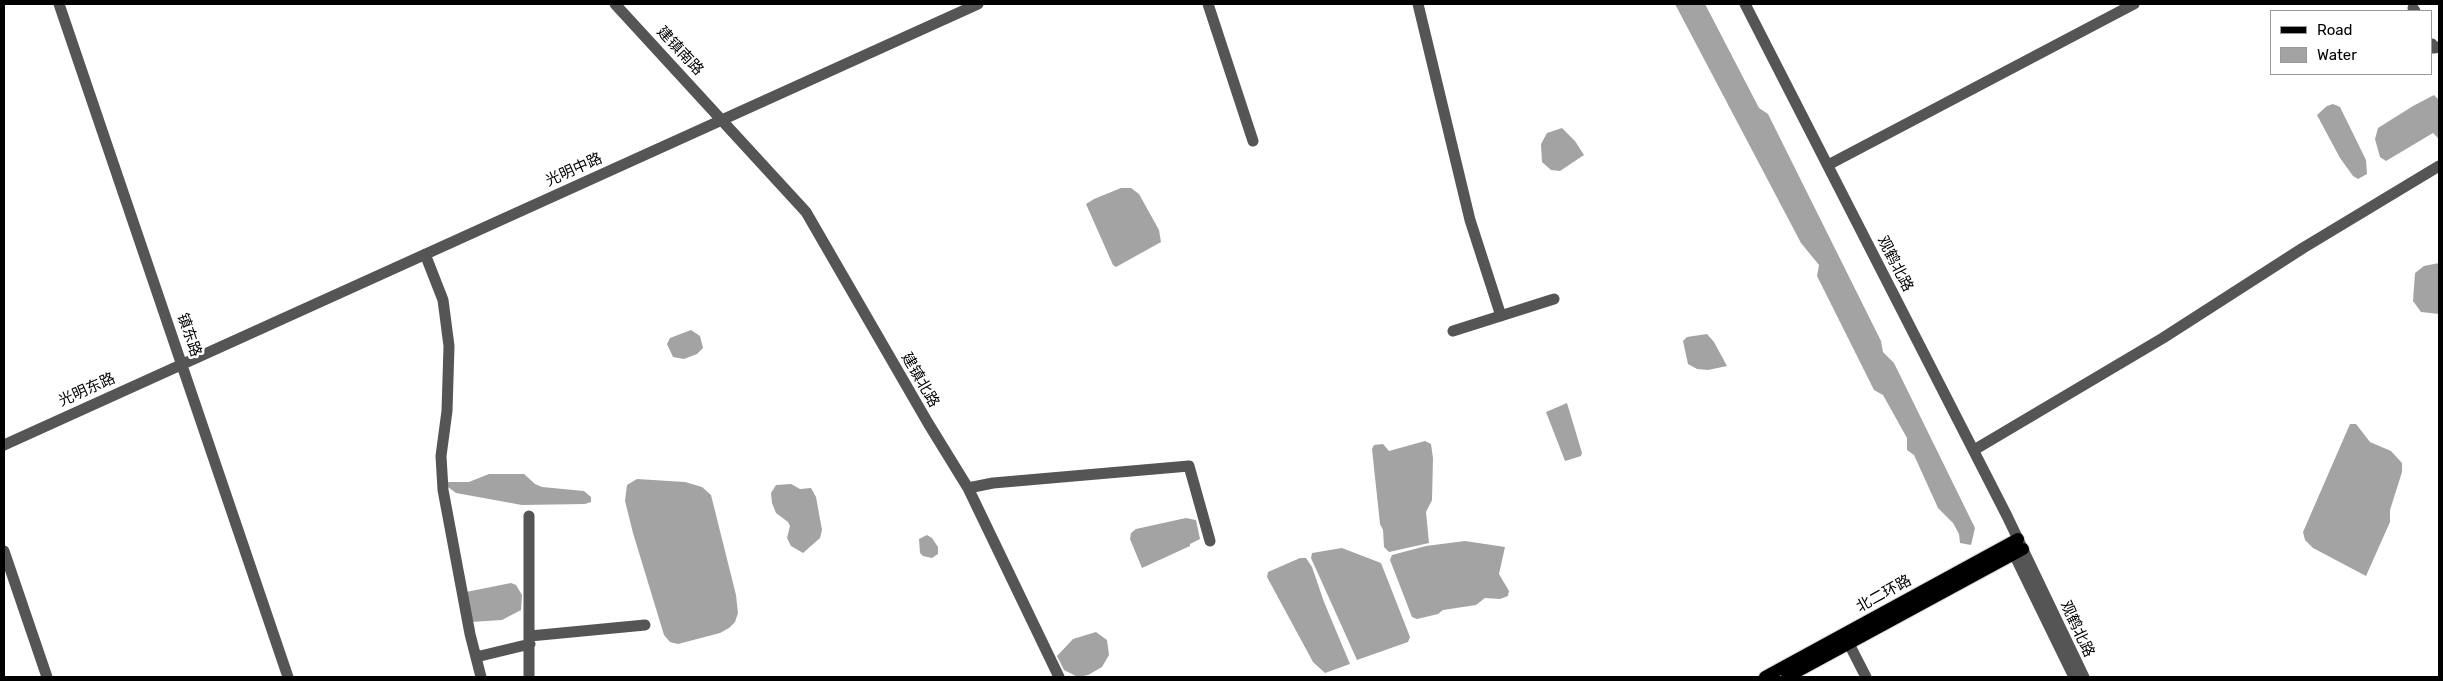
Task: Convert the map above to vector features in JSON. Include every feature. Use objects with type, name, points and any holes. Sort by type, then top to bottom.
[{"type":"main road","name":"北二环路","points":[[1765,677],[1846,639],[2018,547]]},
{"type":"main road","name":"北二环路","points":[[1787,677],[1846,639]]},
{"type":"street","name":"镇东路","points":[[59,4],[183,363],[288,677]]},
{"type":"street","name":"建镇南路","points":[[615,4],[723,120]]},
{"type":"street","name":"光明中路","points":[[183,363],[978,4]]},
{"type":"street","points":[[1208,4],[1253,141]]},
{"type":"street","points":[[1418,4],[1470,220],[1501,316]]},
{"type":"street","name":"观鹤北路","points":[[1745,4],[1974,450],[2074,677]]},
{"type":"street","points":[[1828,165],[2134,4]]},
{"type":"street","name":"建镇北路","points":[[723,120],[806,212],[928,423],[968,488],[1059,677]]},
{"type":"street","points":[[1974,450],[2163,338],[2303,248],[2439,166]]},
{"type":"street","points":[[425,254],[443,300],[449,346],[447,411],[441,456],[443,490],[481,677]]},
{"type":"street","points":[[1453,331],[1554,299]]},
{"type":"street","name":"光明东路","points":[[4,445],[183,363]]},
{"type":"street","points":[[968,488],[993,483],[1189,466],[1210,541]]},
{"type":"street","points":[[529,516],[527,615],[530,640],[529,677]]},
{"type":"street","name":"观鹤北路","points":[[2018,547],[2084,677]]},
{"type":"street","points":[[4,551],[47,677]]},
{"type":"street","points":[[476,657],[530,640],[645,625]]},
{"type":"street","points":[[1846,639],[1866,677]]},
{"type":"water","points":[[1675,4],[1705,4],[1759,108],[1768,114],[1881,341],[1883,352],[1894,363],[1975,528],[1971,545],[1960,543],[1959,534],[1953,523],[1938,508],[1914,455],[1907,450],[1907,438],[1883,395],[1874,390],[1817,276],[1819,265],[1801,243]]},
{"type":"water","points":[[2434,95],[2439,100],[2439,139],[2433,133],[2386,161],[2380,157],[2375,139],[2378,128]]},
{"type":"water","points":[[2333,104],[2340,107],[2366,160],[2367,174],[2358,179],[2353,176],[2340,158],[2317,115],[2327,106]]},
{"type":"water","points":[[1562,128],[1575,141],[1584,155],[1560,171],[1551,170],[1542,162],[1541,144],[1547,133]]},
{"type":"water","points":[[1121,188],[1131,188],[1139,194],[1159,230],[1161,242],[1116,267],[1113,265],[1086,204]]},
{"type":"water","points":[[2439,263],[2439,314],[2421,312],[2413,301],[2415,273],[2424,266]]},
{"type":"water","points":[[691,330],[700,336],[703,348],[697,354],[684,359],[673,357],[667,344],[670,338]]},
{"type":"water","points":[[1707,334],[1714,342],[1727,366],[1708,370],[1697,369],[1688,364],[1683,341],[1687,337]]},
{"type":"water","points":[[1567,403],[1582,453],[1581,456],[1565,461],[1546,412]]},
{"type":"water","points":[[2350,424],[2356,424],[2370,442],[2391,451],[2402,463],[2402,472],[2390,510],[2390,522],[2366,576],[2313,548],[2305,540],[2303,532]]},
{"type":"water","points":[[1425,441],[1431,444],[1433,458],[1432,500],[1426,512],[1429,543],[1389,552],[1384,547],[1383,530],[1380,524],[1372,449],[1374,445],[1383,444],[1389,451]]},
{"type":"water","points":[[489,474],[524,474],[535,484],[542,487],[584,491],[591,497],[591,502],[585,504],[522,505],[456,493],[448,487],[446,482],[469,482]]},
{"type":"water","points":[[637,479],[685,482],[702,487],[711,495],[736,595],[738,613],[735,622],[729,628],[720,633],[678,644],[670,642],[664,635],[625,501],[627,485]]},
{"type":"water","points":[[791,484],[800,489],[811,488],[816,497],[822,530],[820,538],[803,553],[791,546],[787,538],[790,526],[788,522],[776,513],[772,503],[771,493],[776,485]]},
{"type":"water","points":[[1186,518],[1196,520],[1200,539],[1190,544],[1190,546],[1142,568],[1130,539],[1131,533],[1136,529]]},
{"type":"water","points":[[927,535],[932,538],[938,547],[938,554],[932,558],[923,556],[920,553],[919,539]]},
{"type":"water","points":[[1465,541],[1505,547],[1499,574],[1509,591],[1508,596],[1500,599],[1485,598],[1476,605],[1443,610],[1438,614],[1417,619],[1412,617],[1390,560],[1392,555],[1426,546]]},
{"type":"water","points":[[1342,548],[1381,563],[1410,637],[1408,642],[1357,660],[1311,558],[1312,553]]},
{"type":"water","points":[[1300,558],[1306,558],[1312,567],[1324,602],[1350,664],[1325,673],[1313,662],[1267,577],[1268,572]]},
{"type":"water","points":[[511,583],[516,585],[522,595],[521,610],[502,620],[471,622],[466,592]]},
{"type":"water","points":[[1096,632],[1107,640],[1109,655],[1102,667],[1088,675],[1078,677],[1064,670],[1057,656],[1073,639]]}]
